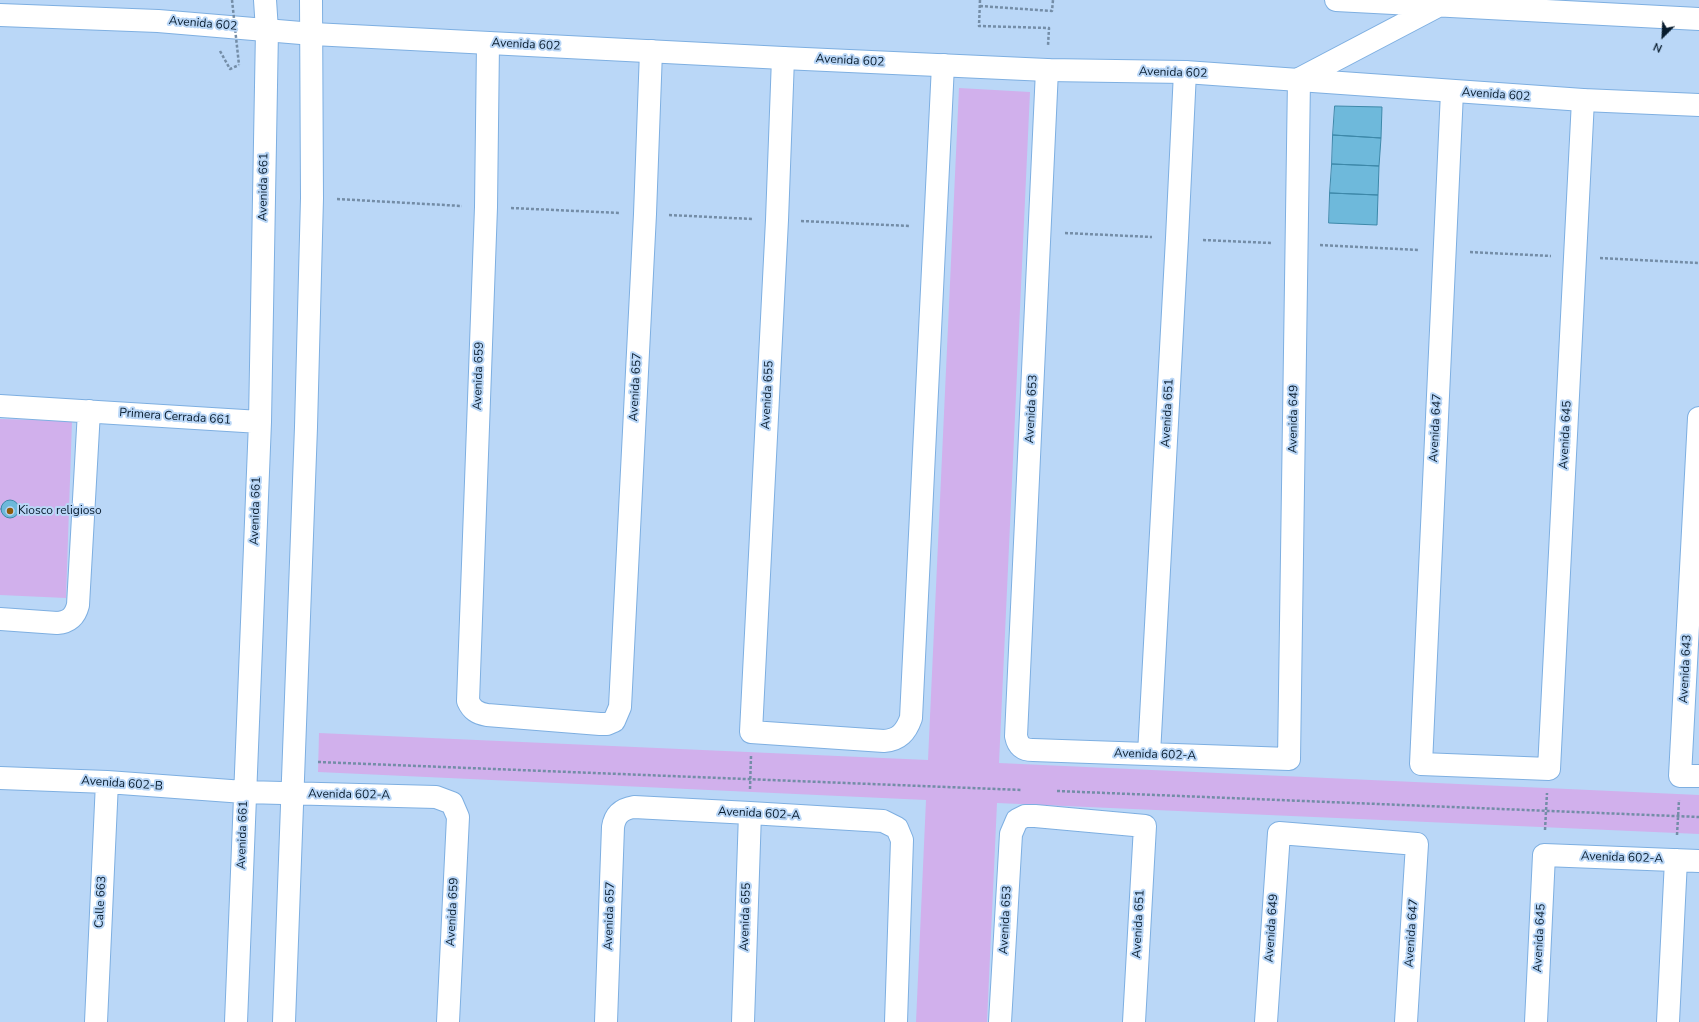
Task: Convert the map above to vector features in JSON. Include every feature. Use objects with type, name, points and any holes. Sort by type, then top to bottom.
[{"type":"street","name":"Avenida 661","points":[[236,1022],[260,422],[267,30],[265,0]]},
{"type":"street","points":[[284,1022],[306,427],[312,214],[312,0]]},
{"type":"street","points":[[1336,0],[1699,19]]},
{"type":"street","points":[[1299,79],[1438,6]]},
{"type":"street","name":"Avenida 602","points":[[0,15],[158,21],[313,34],[651,52],[1048,70],[1185,72],[1299,79],[1452,92],[1699,105]]},
{"type":"street","name":"Avenida 659","points":[[488,43],[486,207],[467,693],[468,701],[471,708],[479,713],[487,715],[600,724],[607,724],[614,721]]},
{"type":"street","name":"Avenida 657","points":[[614,721],[620,707],[645,214],[651,52]]},
{"type":"street","name":"Avenida 655","points":[[751,732],[777,220],[783,58]]},
{"type":"street","points":[[751,732],[884,741],[893,740],[902,735],[911,718],[943,65]]},
{"type":"street","name":"Avenida 653","points":[[1021,747],[1016,736],[1048,70]]},
{"type":"street","name":"Avenida 651","points":[[1149,754],[1185,72]]},
{"type":"street","name":"Avenida 649","points":[[1289,759],[1299,79]]},
{"type":"street","name":"Avenida 647","points":[[1452,92],[1421,764],[1549,770]]},
{"type":"street","name":"Avenida 645","points":[[1549,770],[1583,100]]},
{"type":"street","name":"Primera Cerrada 661","points":[[0,406],[260,422]]},
{"type":"street","points":[[0,619],[57,623],[71,619],[76,612],[78,605],[89,411]]},
{"type":"street","name":"Avenida 643","points":[[1690,776],[1699,418]]},
{"type":"street","name":"Avenida 602-A","points":[[1021,747],[1027,750],[1289,759]]},
{"type":"street","name":"Avenida 602-B","points":[[0,778],[107,782],[244,792]]},
{"type":"street","name":"Calle 663","points":[[96,1022],[107,782]]},
{"type":"street","name":"Avenida 602-A","points":[[244,792],[436,797],[452,804]]},
{"type":"street","name":"Avenida 659","points":[[448,1022],[458,817],[452,804]]},
{"type":"street","name":"Avenida 602-A","points":[[620,812],[626,808],[750,812],[883,821],[897,828],[902,840],[896,1022]]},
{"type":"street","name":"Avenida 657","points":[[606,1022],[613,827],[614,820],[620,812]]},
{"type":"street","name":"Avenida 655","points":[[742,1022],[750,812]]},
{"type":"street","name":"Avenida 653","points":[[1000,1022],[1010,834],[1018,820],[1026,816],[1035,816],[1145,826]]},
{"type":"street","name":"Avenida 651","points":[[1134,1022],[1145,826]]},
{"type":"street","name":"Avenida 649","points":[[1266,1022],[1279,833],[1417,844]]},
{"type":"street","name":"Avenida 647","points":[[1406,1022],[1417,844]]},
{"type":"street","name":"Avenida 645","points":[[1536,1022],[1544,855]]},
{"type":"street","name":"Avenida 602-A","points":[[1544,855],[1699,860]]},
{"type":"street","points":[[1668,1022],[1676,860]]},
{"type":"path","points":[[230,69],[239,65],[232,0]]},
{"type":"path","points":[[980,0],[979,26],[1049,28],[1048,70]]},
{"type":"path","points":[[980,6],[1052,11],[1053,0]]},
{"type":"path","points":[[1040,232],[1699,263]]},
{"type":"path","points":[[750,812],[751,732]]},
{"type":"path","points":[[294,761],[1028,790]]},
{"type":"path","points":[[1544,855],[1549,770]]},
{"type":"path","points":[[1676,860],[1678,816],[1690,776]]},
{"type":"path","points":[[1052,791],[1699,817]]},
{"type":"shaded area","points":[[959,88],[1030,92],[999,763],[1699,795],[1699,834],[997,803],[987,1022],[916,1022],[926,800],[318,772],[319,733],[928,760]]},
{"type":"shaded area","points":[[0,419],[72,421],[66,598],[0,595]]},
{"type":"building","points":[[1335,106],[1382,107],[1381,138],[1333,135]]},
{"type":"building","points":[[1333,135],[1381,138],[1379,166],[1332,164]]},
{"type":"building","points":[[1332,164],[1379,166],[1378,195],[1330,193]]},
{"type":"building","points":[[1330,193],[1378,195],[1377,225],[1329,223]]},
{"type":"building","name":"Kiosco religioso","points":[[10,500],[16,503],[19,509],[16,515],[10,518],[4,515],[1,509],[4,503]]},
{"type":"place","name":"Kiosco religioso","points":[[10,511]]}]
